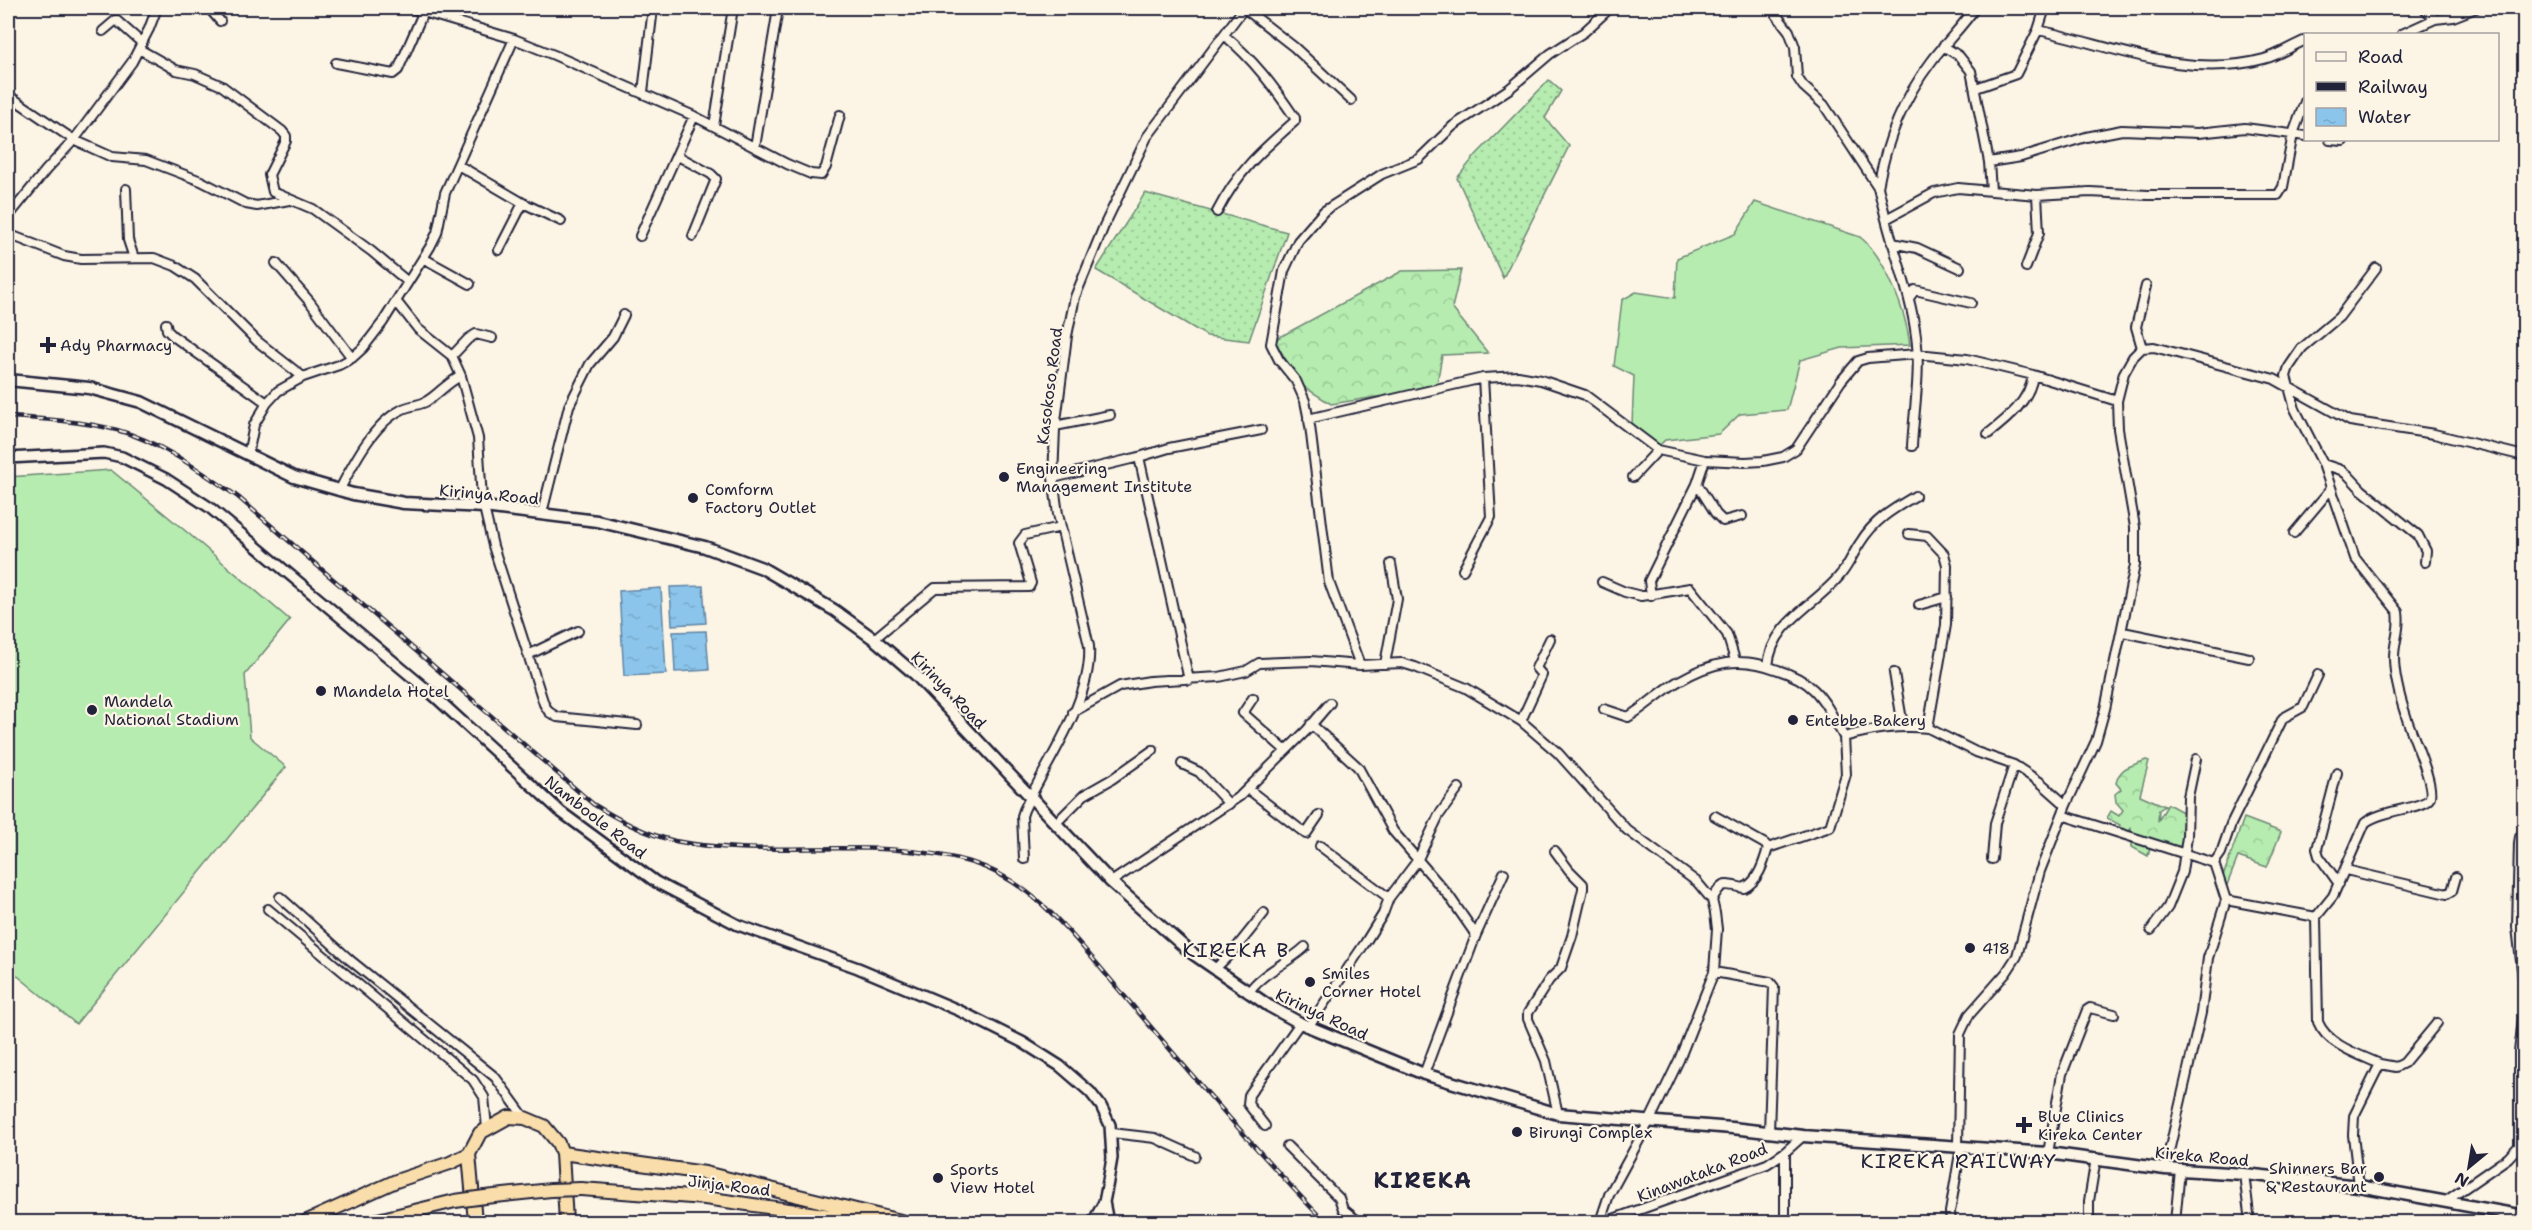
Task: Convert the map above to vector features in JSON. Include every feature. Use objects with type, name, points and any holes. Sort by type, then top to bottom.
[{"type":"highway","points":[[475,1222],[469,1154],[478,1137],[487,1128],[508,1118],[525,1118],[544,1126],[558,1143],[562,1153],[566,1222]]},
{"type":"highway","points":[[562,1153],[705,1173],[905,1222]]},
{"type":"highway","points":[[305,1222],[396,1180],[469,1154]]},
{"type":"highway","name":"Jinja Road","points":[[370,1222],[455,1201],[551,1190],[581,1189],[705,1198],[872,1222]]},
{"type":"main road","name":"Kirinya Road","points":[[8,380],[89,388],[141,402],[294,477],[339,491],[404,503],[484,507],[597,520],[662,534],[735,556],[762,568],[834,610],[874,639],[939,697],[1029,798],[1111,882],[1161,927],[1248,993],[1304,1025],[1424,1074],[1558,1114],[1650,1120],[1803,1136]]},
{"type":"main road","name":"Kireka Road","points":[[1803,1136],[2048,1153],[2165,1169],[2244,1174],[2359,1186],[2446,1201],[2502,1217],[2524,1216]]},
{"type":"street","points":[[8,217],[74,140],[141,46],[157,8]]},
{"type":"street","points":[[209,8],[220,21]]},
{"type":"street","points":[[410,8],[514,39],[643,92],[811,174],[821,175],[826,167],[840,115]]},
{"type":"street","points":[[643,92],[653,8]]},
{"type":"street","points":[[714,126],[733,8]]},
{"type":"street","points":[[1244,8],[1294,47],[1351,100]]},
{"type":"street","name":"Kasokoso Road","points":[[1024,859],[1022,816],[1073,712],[1087,678],[1090,661],[1089,646],[1061,527],[1053,478],[1056,426],[1067,336],[1075,297],[1104,226],[1147,137],[1244,8]]},
{"type":"street","points":[[1360,665],[1329,582],[1305,401],[1296,381],[1274,352],[1270,338],[1284,271],[1298,241],[1324,212],[1382,174],[1419,159],[1453,126],[1509,89],[1550,54],[1584,32],[1610,8]]},
{"type":"street","points":[[1786,8],[1774,10],[1789,31],[1795,46],[1797,77],[1803,86],[1824,105],[1878,187],[1909,298],[1917,354],[1912,446]]},
{"type":"street","points":[[1878,187],[1886,150],[1903,109],[1923,73],[1975,8]]},
{"type":"street","points":[[1976,88],[2016,74],[2038,30],[2045,8]]},
{"type":"street","points":[[2424,8],[2435,19]]},
{"type":"street","points":[[2404,33],[2435,19],[2453,17],[2475,8]]},
{"type":"street","points":[[336,63],[393,74],[398,70],[423,12]]},
{"type":"street","points":[[755,147],[777,15]]},
{"type":"street","points":[[103,31],[116,20],[141,46],[176,70],[195,74],[222,86],[282,131],[286,135],[286,141],[269,175],[273,192],[305,205],[327,218],[408,282]]},
{"type":"street","points":[[2038,30],[2148,59],[2214,67],[2265,59],[2304,41]]},
{"type":"street","points":[[1217,212],[1238,175],[1295,118],[1270,82],[1224,35]]},
{"type":"street","points":[[248,455],[254,425],[267,403],[278,391],[303,377],[339,365],[352,358],[373,336],[396,301],[437,233],[445,193],[514,39]]},
{"type":"street","points":[[1944,46],[1965,62],[1971,71],[1989,162],[1992,191]]},
{"type":"street","points":[[8,94],[74,140],[112,157],[136,158],[174,170],[246,204],[257,206],[289,200]]},
{"type":"street","points":[[1886,219],[1945,189],[1958,188],[2037,195],[2090,192],[2148,195],[2278,195],[2283,187],[2293,134],[2304,104]]},
{"type":"street","points":[[640,236],[678,156],[694,116]]},
{"type":"street","points":[[1989,162],[2021,157],[2086,137],[2122,130],[2198,134],[2245,128],[2304,136]]},
{"type":"street","points":[[678,156],[716,179],[693,236]]},
{"type":"street","points":[[458,165],[523,203],[561,221]]},
{"type":"street","points":[[126,189],[129,240],[134,258]]},
{"type":"street","points":[[2026,267],[2039,233],[2037,195]]},
{"type":"street","points":[[499,250],[523,203]]},
{"type":"street","points":[[8,234],[64,256],[81,259],[159,259],[183,270],[257,341],[303,377]]},
{"type":"street","points":[[1892,243],[1917,248],[1960,268]]},
{"type":"street","points":[[423,258],[470,284]]},
{"type":"street","points":[[276,263],[310,302],[352,358]]},
{"type":"street","points":[[2376,268],[2339,316],[2302,348],[2289,367],[2287,385],[2300,421],[2323,464],[2355,558],[2398,612],[2400,621],[2394,656],[2395,669],[2405,713],[2431,788],[2430,798],[2426,801],[2375,816],[2365,823],[2359,832],[2339,884],[2327,905],[2316,917],[2318,1022],[2320,1028],[2336,1042],[2380,1064],[2396,1067],[2404,1063],[2437,1023]]},
{"type":"street","points":[[2142,348],[2136,327],[2146,286]]},
{"type":"street","points":[[1909,298],[1915,290],[1971,303]]},
{"type":"street","points":[[396,301],[418,329],[452,356],[461,376],[478,438],[484,507],[503,581],[532,673],[549,712],[565,718],[637,725]]},
{"type":"street","points":[[542,513],[569,406],[590,364],[619,327],[624,315]]},
{"type":"street","points":[[166,324],[167,330],[173,336],[267,403]]},
{"type":"street","points":[[452,356],[476,334],[492,338]]},
{"type":"street","points":[[1951,1222],[1950,1212],[1959,1146],[1960,1034],[1969,1015],[2006,973],[2017,956],[2037,879],[2061,815],[2100,729],[2123,632],[2135,565],[2136,544],[2118,429],[2117,401],[2124,373],[2142,348],[2154,347],[2241,369],[2287,385],[2350,421],[2434,434],[2524,456]]},
{"type":"street","points":[[1308,418],[1483,378],[1518,376],[1541,380],[1585,395],[1658,450],[1705,460],[1745,462],[1783,457],[1796,449],[1841,381],[1858,361],[1868,358],[1917,354],[1967,359],[2033,375],[2117,401]]},
{"type":"street","points":[[1988,434],[2003,423],[2025,397],[2032,384],[2033,375]]},
{"type":"street","points":[[339,491],[361,448],[389,418],[403,408],[428,401],[440,389],[461,376]]},
{"type":"street","points":[[1463,570],[1491,517],[1483,378]]},
{"type":"street","points":[[1056,426],[1110,415]]},
{"type":"street","points":[[1053,478],[1169,448],[1262,430]]},
{"type":"street","points":[[1633,477],[1658,450]]},
{"type":"street","name":"Namboole Road","points":[[8,458],[104,453],[122,457],[166,479],[209,507],[431,693],[561,812],[631,865],[683,897],[738,925],[916,991],[1022,1042],[1060,1066],[1090,1092],[1108,1118],[1112,1134],[1112,1158],[1104,1202],[1093,1222]]},
{"type":"street","points":[[1139,457],[1189,680]]},
{"type":"street","points":[[1651,596],[1649,581],[1697,484],[1705,460]]},
{"type":"street","points":[[2323,464],[2341,470],[2418,535],[2426,551],[2426,562]]},
{"type":"street","points":[[1697,484],[1716,514],[1724,521],[1742,516]]},
{"type":"street","points":[[2294,532],[2330,490]]},
{"type":"street","points":[[1768,666],[1774,647],[1794,615],[1842,574],[1860,542],[1882,515],[1915,496]]},
{"type":"street","points":[[874,639],[935,588],[1029,587],[1031,583],[1019,543],[1021,538],[1025,535],[1061,527]]},
{"type":"street","points":[[1909,534],[1927,536],[1944,554],[1947,565],[1946,625],[1928,728]]},
{"type":"street","points":[[1385,664],[1397,599],[1391,564]]},
{"type":"street","points":[[1602,582],[1634,595],[1651,596],[1687,587],[1693,590],[1727,634],[1735,660]]},
{"type":"street","points":[[1919,605],[1947,597]]},
{"type":"street","points":[[528,655],[578,631]]},
{"type":"street","points":[[2123,632],[2248,658]]},
{"type":"street","points":[[1521,721],[1542,675],[1536,668],[1537,662],[1550,639]]},
{"type":"street","points":[[1604,709],[1628,717],[1679,681],[1696,672],[1735,660],[1745,660],[1790,674],[1815,691],[1844,737],[1846,774],[1830,827],[1768,848]]},
{"type":"street","points":[[1073,712],[1120,686],[1239,673],[1259,663],[1322,662],[1360,665],[1402,663],[1466,688],[1521,721],[1558,753],[1627,831],[1681,868],[1697,882],[1712,900],[1717,929],[1713,972],[1678,1060],[1650,1120],[1609,1195],[1600,1222]]},
{"type":"street","points":[[1894,673],[1903,726]]},
{"type":"street","points":[[2214,862],[2219,856],[2235,816],[2283,718],[2303,707],[2318,675]]},
{"type":"street","points":[[1253,698],[1243,713],[1285,750]]},
{"type":"street","points":[[1111,882],[1248,789],[1330,703]]},
{"type":"street","points":[[1311,724],[1358,767],[1393,831],[1449,896],[1476,935]]},
{"type":"street","points":[[1844,737],[1885,727],[1928,728],[1976,752],[2014,765],[2040,782],[2066,805]]},
{"type":"street","points":[[1055,824],[1084,795],[1112,779],[1153,750]]},
{"type":"street","points":[[2151,930],[2168,907],[2178,885],[2188,830],[2188,797],[2196,759]]},
{"type":"street","points":[[1182,764],[1199,772],[1229,804]]},
{"type":"street","points":[[1992,859],[1995,823],[2014,765]]},
{"type":"street","points":[[2337,772],[2317,849],[2319,856],[2339,884]]},
{"type":"street","points":[[1265,1126],[1248,1104],[1249,1095],[1365,943],[1383,914],[1389,898],[1417,861],[1439,815],[1459,788]]},
{"type":"street","points":[[1248,789],[1306,834],[1319,815]]},
{"type":"street","points":[[2061,815],[2080,823],[2124,833],[2214,862]]},
{"type":"street","points":[[1715,816],[1765,844],[1768,848]]},
{"type":"street","points":[[2524,832],[2519,843],[2524,988]]},
{"type":"street","points":[[1320,846],[1389,898]]},
{"type":"street","points":[[1712,900],[1721,885],[1744,888],[1753,882],[1768,848]]},
{"type":"street","points":[[1556,851],[1569,870],[1583,884],[1583,889],[1572,936],[1561,968],[1549,980],[1528,1013],[1528,1019],[1546,1060],[1558,1114]]},
{"type":"street","points":[[2165,1169],[2201,1013],[2208,958],[2226,900],[2214,862]]},
{"type":"street","points":[[2346,870],[2447,894],[2452,891],[2456,877]]},
{"type":"street","points":[[1424,1074],[1476,935],[1504,873]]},
{"type":"street","points":[[280,897],[342,953],[495,1077],[525,1118]]},
{"type":"street","points":[[2226,900],[2316,917]]},
{"type":"street","points":[[268,909],[473,1080],[484,1097],[487,1128]]},
{"type":"street","points":[[1215,969],[1236,948],[1264,913]]},
{"type":"street","points":[[1248,993],[1260,979],[1291,960],[1305,947]]},
{"type":"street","points":[[1713,972],[1773,984],[1769,1132]]},
{"type":"street","points":[[2048,1153],[2062,1074],[2086,1010],[2090,1008],[2114,1014]]},
{"type":"street","points":[[2446,1201],[2508,1158],[2522,1145],[2519,1052],[2524,1011]]},
{"type":"street","points":[[2359,1186],[2353,1135],[2354,1116],[2380,1064]]},
{"type":"street","points":[[1112,1134],[1155,1138],[1195,1156]]},
{"type":"street","name":"Kinawataka Road","points":[[1605,1222],[1748,1172],[1785,1152],[1803,1136]]},
{"type":"street","points":[[1287,1146],[1339,1198],[1347,1213],[1359,1222]]},
{"type":"street","points":[[1785,1152],[1785,1222]]},
{"type":"street","points":[[2089,1222],[2089,1201],[2096,1158]]},
{"type":"street","points":[[2175,1222],[2180,1170]]},
{"type":"street","points":[[2244,1174],[2250,1222]]},
{"type":"street","points":[[1104,1202],[1108,1222]]},
{"type":"green space","points":[[1549,80],[1561,91],[1545,118],[1569,146],[1503,278],[1457,178],[1476,155]]},
{"type":"green space","points":[[1145,193],[1287,232],[1249,341],[1207,336],[1096,270]]},
{"type":"green space","points":[[1755,202],[1860,237],[1878,258],[1893,286],[1904,317],[1910,345],[1842,348],[1800,360],[1787,410],[1740,414],[1719,434],[1665,440],[1660,445],[1632,425],[1634,376],[1614,366],[1622,300],[1636,292],[1675,298],[1677,258],[1735,234]]},
{"type":"green space","points":[[1461,270],[1452,308],[1488,353],[1442,355],[1437,384],[1409,392],[1331,404],[1301,385],[1274,340],[1402,271]]},
{"type":"green space","points":[[111,470],[290,620],[245,675],[250,737],[286,767],[76,1024],[8,968],[8,477]]},
{"type":"green space","points":[[2149,761],[2140,795],[2165,806],[2159,810],[2158,821],[2168,804],[2188,815],[2183,847],[2151,842],[2148,856],[2132,847],[2131,828],[2124,840],[2115,835],[2120,825],[2107,818],[2111,811],[2119,816],[2123,810],[2116,802],[2115,794],[2121,789],[2116,783],[2120,773],[2127,767]]},
{"type":"green space","points":[[2244,818],[2281,832],[2267,867],[2238,857],[2227,885],[2221,882]]},
{"type":"water","points":[[703,586],[706,623],[672,625],[670,587]]},
{"type":"water","points":[[661,588],[666,674],[624,676],[619,591]]},
{"type":"water","points":[[706,631],[709,670],[675,672],[673,632]]},
{"type":"railway","points":[[8,417],[77,422],[117,430],[149,442],[195,468],[238,497],[593,804],[632,826],[675,841],[712,846],[863,848],[937,855],[973,863],[1014,882],[1065,927],[1233,1122],[1325,1222]]},
{"type":"place","name":"Ady Pharmacy","points":[[48,345]]},
{"type":"place","name":"Engineering Management Institute","points":[[1004,477]]},
{"type":"place","name":"Comform Factory Outlet","points":[[693,498]]},
{"type":"place","name":"Mandela Hotel","points":[[321,691]]},
{"type":"place","name":"Mandela National Stadium","points":[[92,710]]},
{"type":"place","name":"Entebbe Bakery","points":[[1793,720]]},
{"type":"place","name":"418","points":[[1970,948]]},
{"type":"place","name":"Smiles Corner Hotel","points":[[1310,982]]},
{"type":"place","name":"Blue Clinics Kireka Center","points":[[2024,1125]]},
{"type":"place","name":"Birungi Complex","points":[[1517,1132]]},
{"type":"place","name":"Shinners Bar & Restaurant","points":[[2379,1177]]},
{"type":"place","name":"Sports View Hotel","points":[[938,1178]]},
{"type":"district","name":"KIREKA B","points":[[1236,950]]},
{"type":"district","name":"KIREKA RAILWAY","points":[[1959,1161]]},
{"type":"district","name":"KIREKA","points":[[1423,1180]]}]
